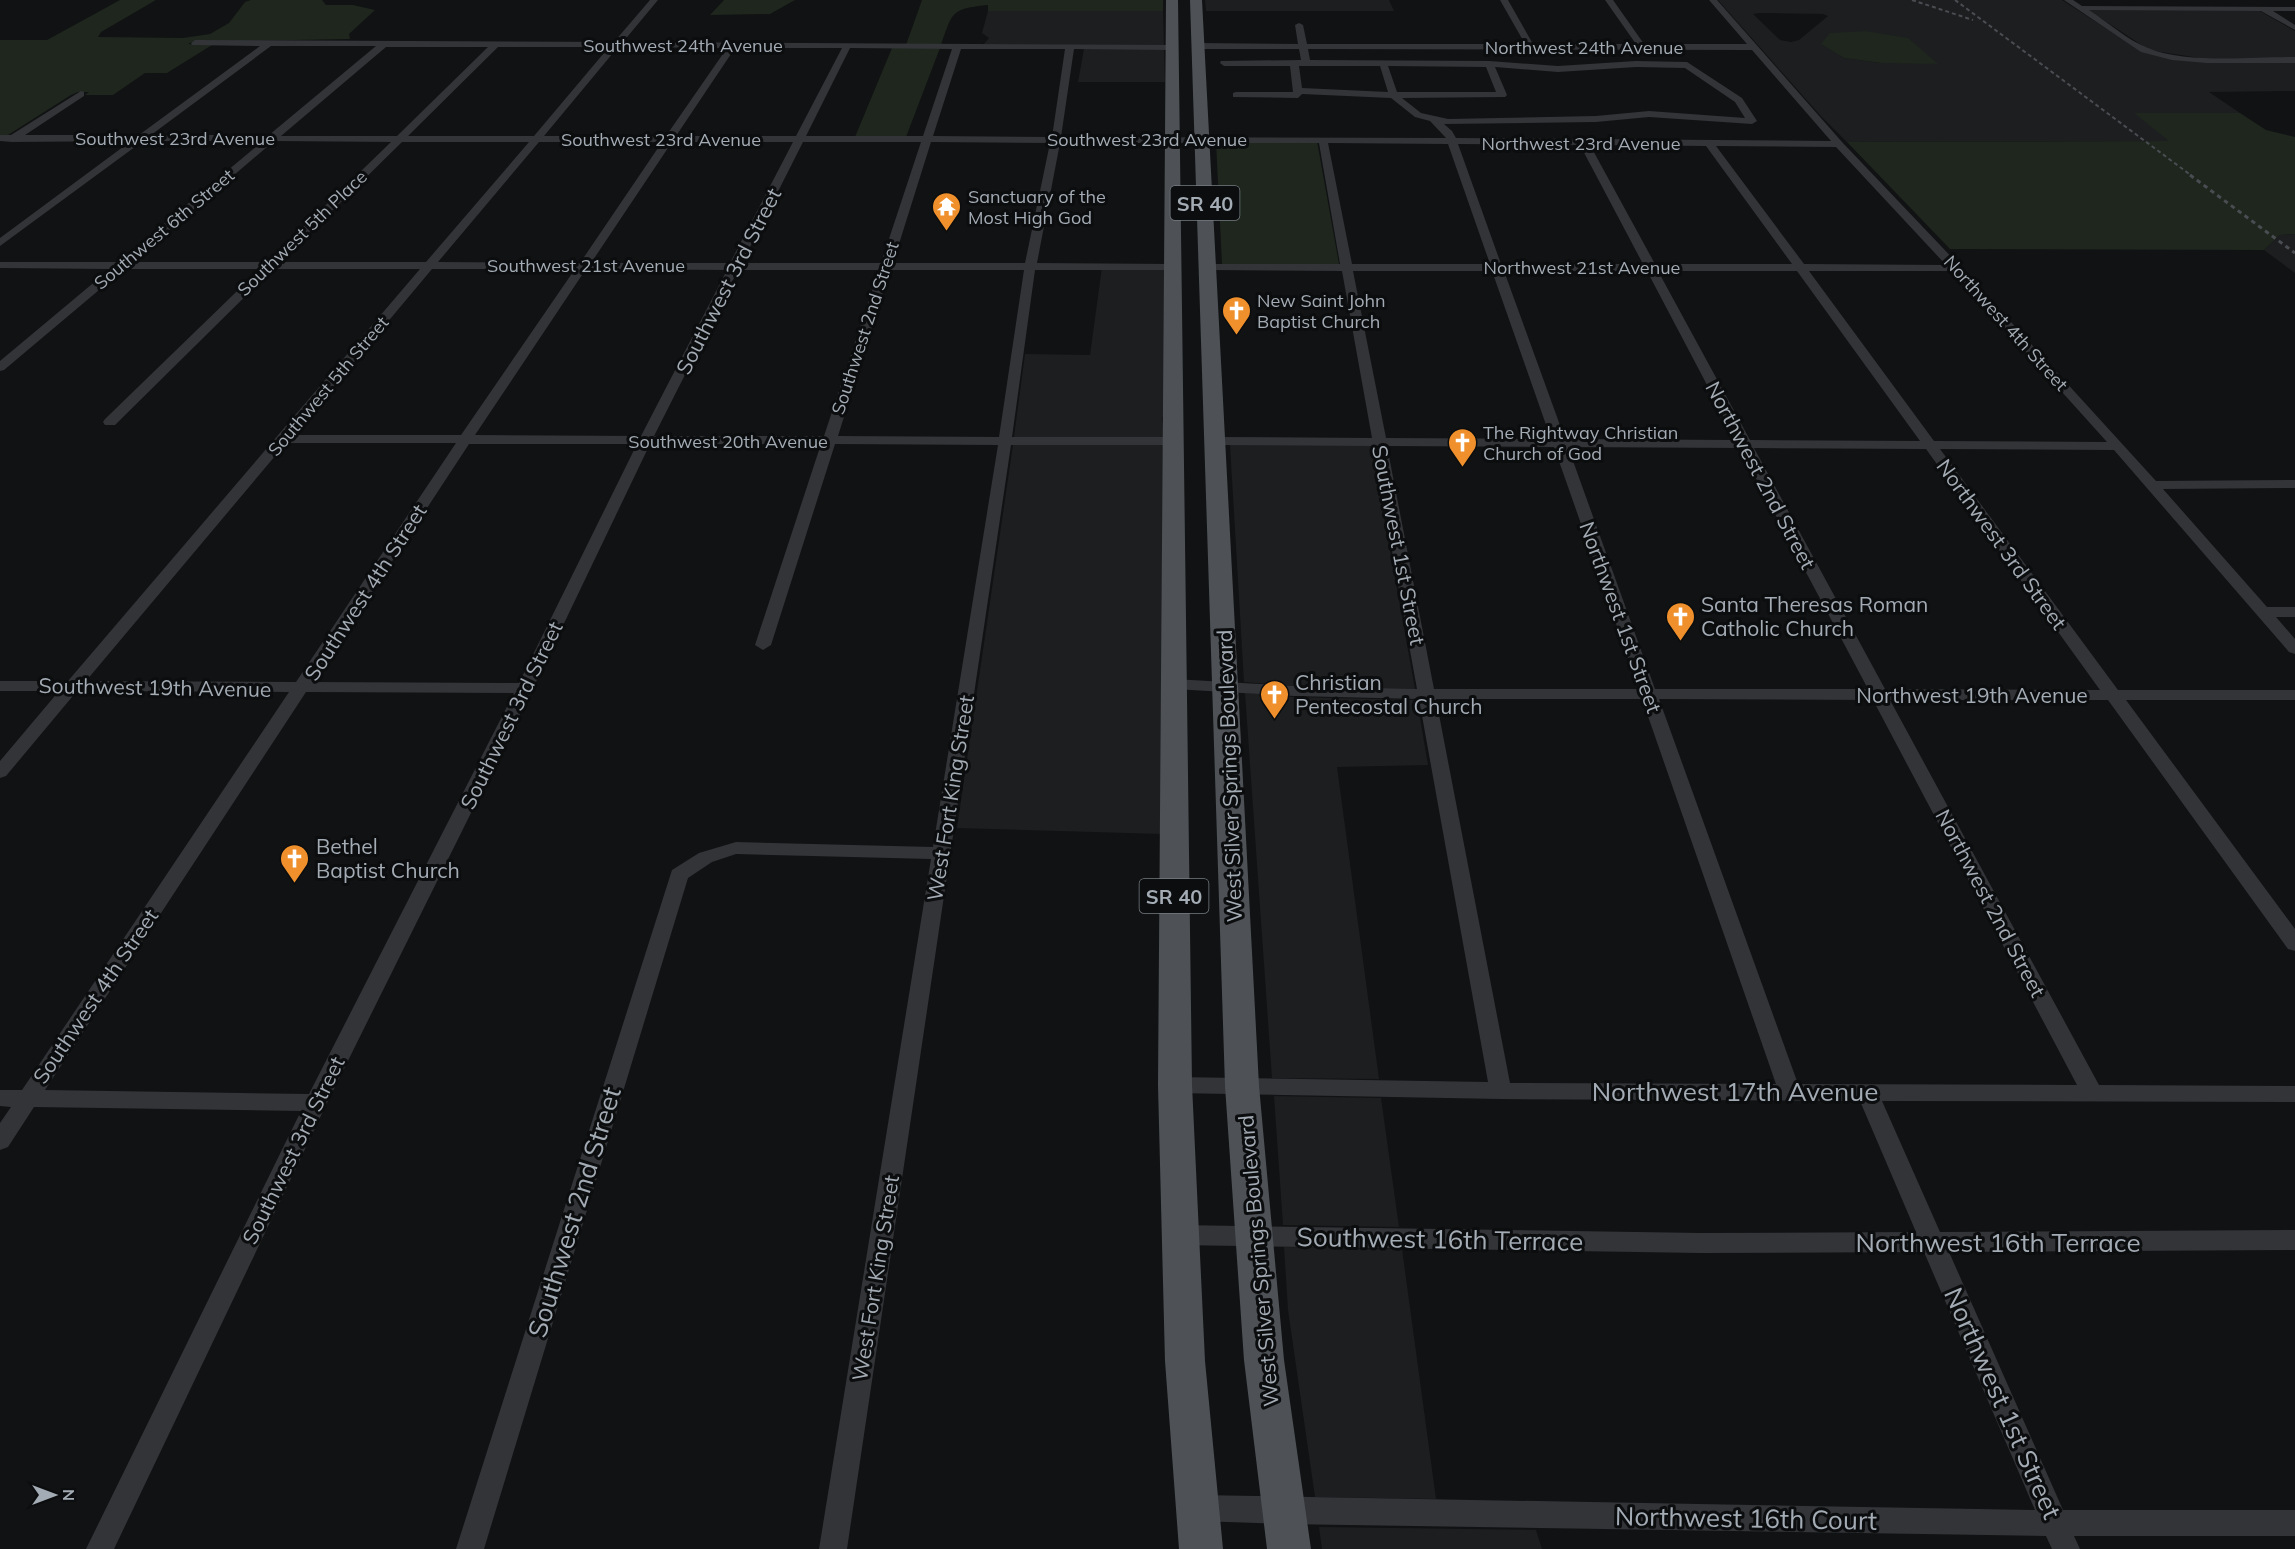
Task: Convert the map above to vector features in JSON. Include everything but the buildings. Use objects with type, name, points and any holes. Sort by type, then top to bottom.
[{"type":"main road","name":"SR 40","points":[[1172,0],[1175,1084],[1185,1361],[1201,1549]]},
{"type":"main road","name":"West Silver Springs Boulevard","points":[[1196,0],[1242,1086],[1252,1236],[1264,1360],[1289,1549]]},
{"type":"main road","points":[[1173,41],[1185,49],[1199,53]]},
{"type":"main road","points":[[1172,208],[1183,213],[1184,256],[1192,263],[1208,267]]},
{"type":"main road","points":[[1173,267],[1185,270],[1199,280],[1200,315],[1210,318]]},
{"type":"main road","points":[[1173,429],[1199,450],[1215,452]]},
{"type":"street","name":"Southwest 5th Street","points":[[0,772],[654,0]]},
{"type":"street","points":[[1504,0],[1530,46]]},
{"type":"street","points":[[1609,0],[1642,47]]},
{"type":"street","name":"Northwest 4th Street","points":[[1713,0],[1839,144],[2118,446],[2295,649]]},
{"type":"street","points":[[2067,0],[2144,50],[2172,57],[2207,60],[2295,60]]},
{"type":"street","points":[[2246,0],[2295,28]]},
{"type":"street","points":[[2079,8],[2295,9]]},
{"type":"street","points":[[1299,25],[1306,63]]},
{"type":"street","name":"Southwest 24th Avenue","points":[[195,43],[1070,47],[1173,41]]},
{"type":"street","points":[[0,243],[268,44]]},
{"type":"street","name":"Southwest 6th Street","points":[[0,367],[383,45]]},
{"type":"street","name":"Southwest 5th Place","points":[[110,422],[495,45]]},
{"type":"street","name":"Southwest 4th Street","points":[[0,1141],[464,441],[733,45]]},
{"type":"street","name":"Southwest 3rd Street","points":[[100,1549],[315,1103],[525,688],[645,441],[847,46]]},
{"type":"street","points":[[1199,53],[1304,46]]},
{"type":"street","name":"Northwest 24th Avenue","points":[[1304,46],[1755,47]]},
{"type":"street","name":"Southwest 2nd Street","points":[[763,645],[827,441],[957,47]]},
{"type":"street","name":"West Fort King Street","points":[[833,1549],[1030,267],[1056,139],[1070,47]]},
{"type":"street","points":[[1224,63],[1383,63],[1489,64],[1558,69],[1636,64],[1688,65],[1739,100],[1752,121],[1649,114],[1596,119],[1516,119],[1510,110],[1476,110],[1480,116],[1477,121],[1464,123],[1435,121],[1418,115],[1393,95],[1383,63]]},
{"type":"street","points":[[1236,95],[1298,95],[1294,63]]},
{"type":"street","points":[[1298,91],[1504,99],[1489,64]]},
{"type":"street","points":[[0,147],[81,93]]},
{"type":"street","points":[[1408,108],[1425,102],[1437,101],[1463,106]]},
{"type":"street","points":[[1435,121],[1450,137],[1464,123]]},
{"type":"street","name":"Northwest 23rd Avenue","points":[[1323,140],[1450,137],[1584,143],[1839,144]]},
{"type":"street","name":"Northwest 1st Street","points":[[1450,137],[1791,1091]]},
{"type":"street","name":"Southwest 23rd Avenue","points":[[0,138],[1323,140]]},
{"type":"street","name":"Southwest 1st Street","points":[[1323,140],[1501,1091]]},
{"type":"street","name":"Northwest 2nd Street","points":[[1584,143],[2091,1092]]},
{"type":"street","name":"Northwest 3rd Street","points":[[1710,144],[2295,944]]},
{"type":"street","name":"Southwest 21st Avenue","points":[[0,265],[1173,267]]},
{"type":"street","name":"Northwest 21st Avenue","points":[[1208,267],[1956,268]]},
{"type":"street","name":"Southwest 20th Avenue","points":[[284,439],[1005,441],[1173,429]]},
{"type":"street","points":[[1215,452],[1380,442],[2118,446]]},
{"type":"street","points":[[2152,485],[2295,484]]},
{"type":"street","points":[[2263,612],[2295,612]]},
{"type":"street","points":[[1174,684],[1294,692],[1649,694]]},
{"type":"street","name":"Southwest 19th Avenue","points":[[0,686],[301,689],[525,688]]},
{"type":"street","name":"Northwest 19th Avenue","points":[[1649,694],[2295,695]]},
{"type":"street","name":"Southwest 2nd Street","points":[[470,1549],[679,875],[690,864],[710,854],[736,848],[941,853]]},
{"type":"street","name":"Northwest 17th Avenue","points":[[1175,1084],[1501,1091],[2295,1094]]},
{"type":"street","name":"Northwest 1st Street","points":[[1867,1092],[2066,1549]]},
{"type":"street","points":[[0,1098],[315,1103]]},
{"type":"street","name":"Southwest 16th Terrace","points":[[1179,1235],[1701,1243]]},
{"type":"street","name":"Northwest 16th Terrace","points":[[1701,1243],[2295,1240]]},
{"type":"street","name":"Northwest 16th Court","points":[[1198,1508],[2055,1523],[2295,1523]]},
{"type":"shaded area","points":[[120,0],[156,0],[101,32],[98,37],[183,38],[210,34],[229,23],[245,2],[251,0],[322,0],[326,5],[353,5],[375,10],[349,34],[350,39],[192,42],[188,44],[212,45],[167,73],[145,73],[113,95],[85,95],[89,92],[78,92],[71,95],[0,140],[0,40],[47,40]]},
{"type":"shaded area","points":[[724,0],[795,0],[770,14],[710,15]]},
{"type":"shaded area","points":[[922,0],[1163,0],[1163,11],[988,11],[988,5],[966,8],[955,14],[948,25],[941,45],[906,45]]},
{"type":"shaded area","points":[[1205,0],[1389,0],[1394,11],[1206,11]]},
{"type":"shaded area","points":[[1718,0],[2062,0],[2141,51],[2166,57],[2295,62],[2295,91],[2209,92],[2240,113],[2135,113],[2170,141],[1847,142],[1820,115]],"holes":[[[1753,14],[1823,14],[1828,16],[1799,40],[1791,42],[1780,40]],[[1822,44],[1937,63],[1881,63],[1844,58]]]},
{"type":"shaded area","points":[[2087,9],[2258,10],[2295,31],[2295,59],[2206,59],[2149,50]]},
{"type":"shaded area","points":[[988,11],[1163,11],[1164,46],[983,45],[989,38],[982,33]]},
{"type":"shaded area","points":[[1866,31],[1908,38],[1938,64],[1881,63],[1844,58],[1821,44],[1830,33]]},
{"type":"shaded area","points":[[892,48],[940,48],[906,137],[855,137]]},
{"type":"shaded area","points":[[1084,49],[1164,49],[1165,82],[1078,82]]},
{"type":"shaded area","points":[[2134,113],[2240,113],[2266,130],[2295,137],[2295,234],[2280,235],[2264,250],[1950,249],[1847,142],[2169,141]]},
{"type":"shaded area","points":[[1317,141],[1339,264],[1222,264],[1216,142]]},
{"type":"shaded area","points":[[2295,234],[2295,273],[2264,250],[2280,235]]},
{"type":"shaded area","points":[[1102,267],[1165,269],[1164,416],[1162,417],[1164,437],[1014,437],[1025,354],[1090,355]]},
{"type":"shaded area","points":[[1163,444],[1162,834],[957,828],[1013,445]]},
{"type":"shaded area","points":[[1230,445],[1371,445],[1415,689],[1294,686],[1244,682]]},
{"type":"shaded area","points":[[1245,693],[1293,697],[1417,700],[1428,765],[1337,767],[1379,1079],[1272,1078]]},
{"type":"shaded area","points":[[1274,1096],[1381,1098],[1399,1227],[1283,1225]]},
{"type":"shaded area","points":[[1284,1247],[1402,1249],[1436,1499],[1315,1497],[1288,1310]]},
{"type":"shaded area","points":[[1319,1527],[1536,1530],[1542,1549],[1322,1549]]},
{"type":"railway","points":[[1912,0],[1973,20]]},
{"type":"railway","points":[[1955,0],[2192,176]]},
{"type":"railway","points":[[2190,175],[2295,253]]},
{"type":"place","name":"Sanctuary of the Most High God","points":[[947,232]]},
{"type":"place","name":"New Saint John Baptist Church","points":[[1236,336]]},
{"type":"place","name":"The Rightway Christian Church of God","points":[[1462,468]]},
{"type":"place","name":"Santa Theresas Roman Catholic Church","points":[[1680,642]]},
{"type":"place","name":"Christian Pentecostal Church","points":[[1274,720]]},
{"type":"place","name":"Bethel Baptist Church","points":[[295,884]]}]
